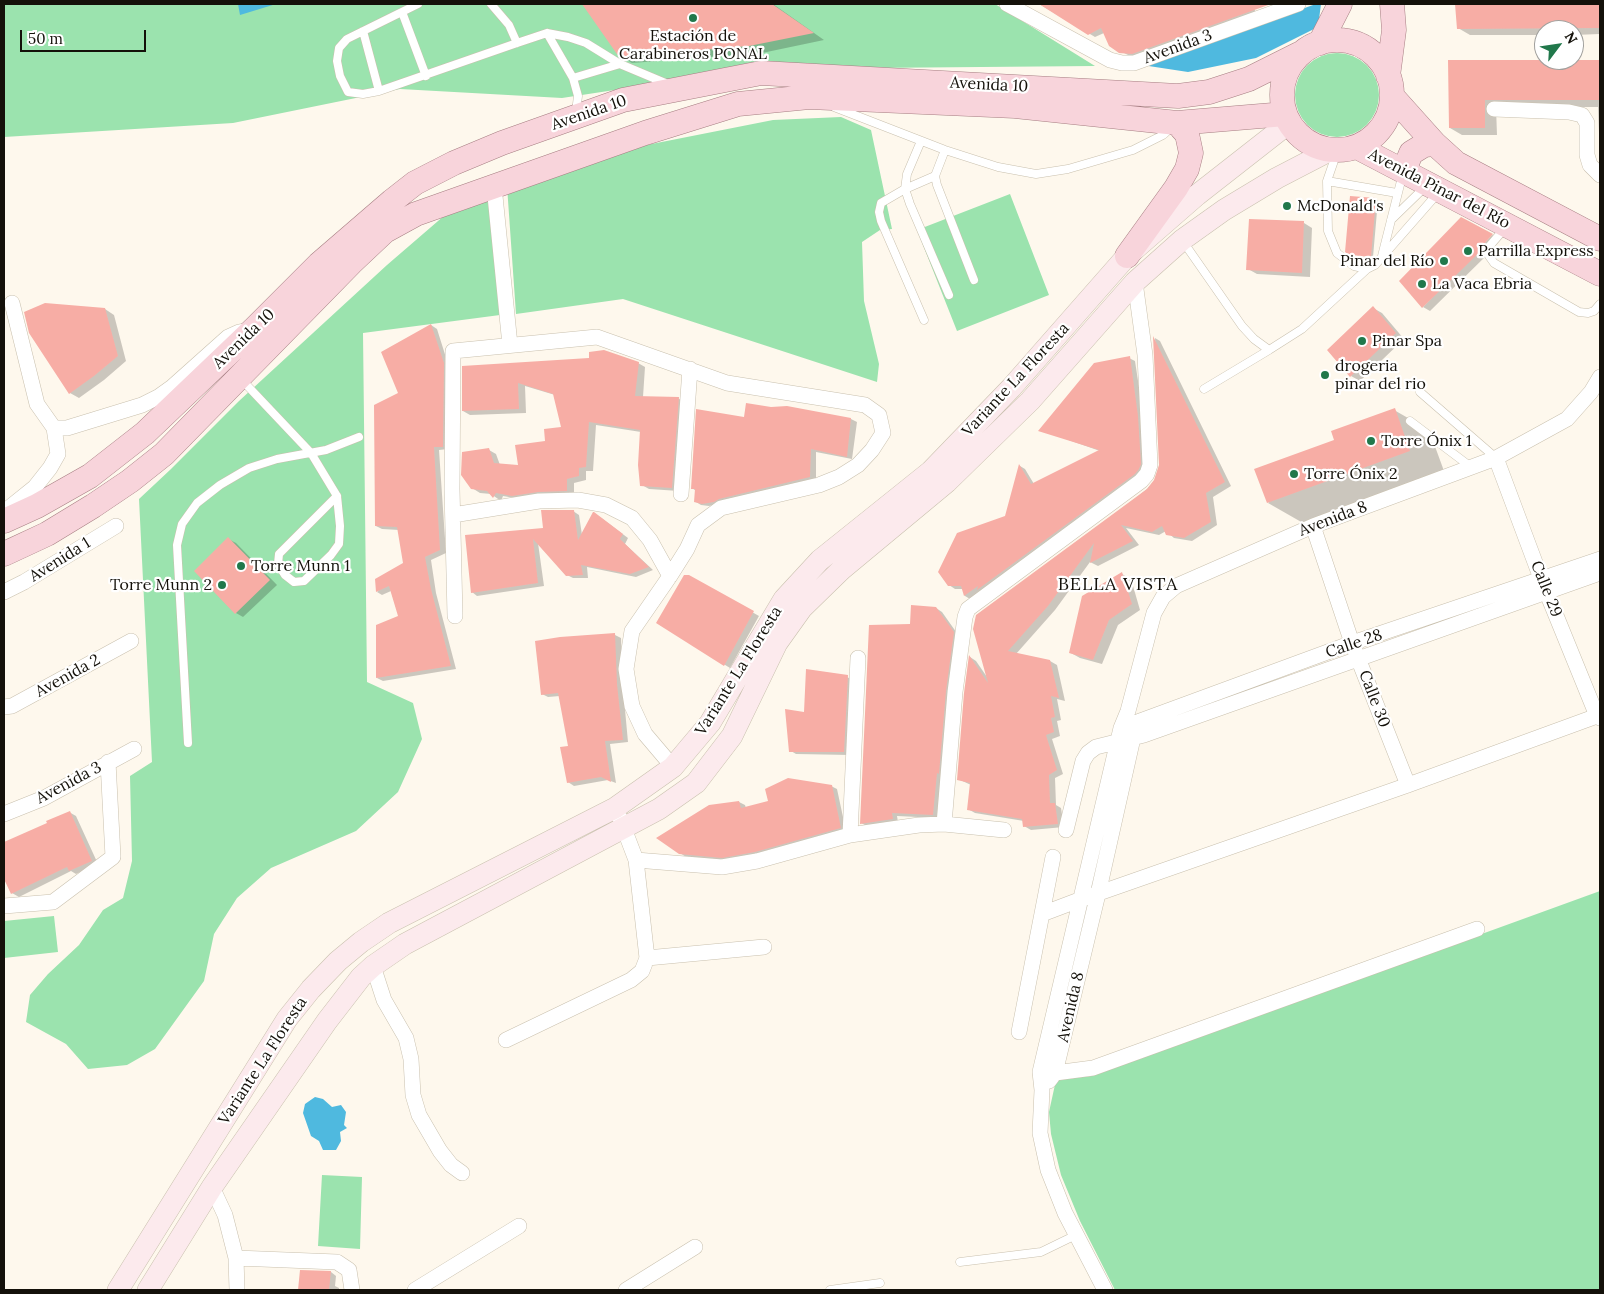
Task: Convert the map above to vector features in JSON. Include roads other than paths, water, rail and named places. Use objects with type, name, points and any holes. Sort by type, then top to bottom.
[{"type":"main road","points":[[1320,43],[1340,4]]},
{"type":"main road","points":[[1390,86],[1377,58],[1360,46],[1340,40],[1320,43],[1299,54],[1288,70],[1283,82],[1281,95],[1287,118],[1300,136],[1320,148],[1342,149],[1374,137],[1390,109],[1394,30],[1392,4]]},
{"type":"main road","name":"Avenida 10","points":[[4,554],[47,534],[93,506],[130,481],[164,454],[351,263],[385,232],[416,214],[646,133],[738,104],[809,97],[835,87],[1103,91],[1178,96],[1209,92],[1249,79],[1299,54]]},
{"type":"main road","name":"Avenida 10","points":[[4,521],[37,506],[90,476],[145,433],[254,330],[319,264],[392,201],[415,184],[454,163],[502,143],[623,100],[762,73],[835,87],[1177,122],[1287,118]]},
{"type":"main road","name":"Avenida Pinar del Río","points":[[1390,86],[1435,144],[1456,163],[1600,239]]},
{"type":"main road","name":"Variante La Floresta","points":[[118,1290],[287,1019],[311,989],[338,961],[389,923],[615,808],[673,767],[710,723],[784,599],[820,560],[931,471],[1011,388],[1127,256],[1287,118]]},
{"type":"main road","points":[[1127,256],[1187,170],[1191,153],[1187,134],[1177,122]]},
{"type":"main road","points":[[1404,171],[1411,153],[1424,145],[1435,144]]},
{"type":"main road","name":"Avenida Pinar del Río","points":[[1342,149],[1404,171],[1435,186],[1600,274]]},
{"type":"main road","name":"Variante La Floresta","points":[[148,1290],[212,1187],[327,1021],[361,977],[373,966],[405,944],[659,809],[696,783],[732,736],[777,643],[802,608],[841,570],[947,482],[1016,415],[1135,282],[1182,240],[1224,210],[1277,178],[1342,149]]},
{"type":"main road","points":[[165,1214],[187,1228]]},
{"type":"street","name":"Avenida 3","points":[[1007,4],[1110,60],[1134,63],[1298,4]]},
{"type":"street","points":[[1494,109],[1569,112],[1582,115],[1587,123],[1587,155],[1590,165],[1600,175]]},
{"type":"street","points":[[494,186],[510,344]]},
{"type":"street","points":[[944,824],[955,692],[965,617],[968,609],[1141,481],[1147,474],[1150,465],[1145,355],[1135,282]]},
{"type":"street","points":[[4,512],[35,487],[58,454],[54,428],[37,404],[12,303]]},
{"type":"street","points":[[54,428],[67,428],[158,397],[172,387],[228,337],[238,332],[254,330]]},
{"type":"street","points":[[455,616],[453,351],[597,337],[727,383],[865,405],[879,414],[883,433],[858,466],[839,477],[819,485],[721,508],[698,525],[687,549],[632,631],[626,669],[632,706],[645,734],[673,767]]},
{"type":"street","points":[[681,494],[690,369]]},
{"type":"street","name":"Avenida 8","points":[[1042,1090],[1056,1074],[1098,894],[1126,728],[1154,613],[1163,597],[1176,586],[1313,526],[1496,458],[1567,419],[1595,395],[1600,377]]},
{"type":"street","name":"Calle 29","points":[[1496,458],[1544,586],[1599,717]]},
{"type":"street","points":[[453,515],[539,501],[578,500],[606,506],[632,518],[650,540],[670,576]]},
{"type":"street","name":"Avenida 1","points":[[4,592],[24,582],[116,526]]},
{"type":"street","name":"Calle 30","points":[[1313,526],[1352,644],[1408,785]]},
{"type":"street","name":"Calle 28","points":[[1126,728],[1358,658],[1544,586],[1600,560]]},
{"type":"street","name":"Calle 28","points":[[1126,728],[1352,644],[1544,586],[1600,573]]},
{"type":"street","name":"Avenida 2","points":[[4,708],[12,706],[131,641]]},
{"type":"street","points":[[850,835],[858,658]]},
{"type":"street","points":[[1042,914],[1599,717]]},
{"type":"street","points":[[1066,830],[1083,761],[1088,753],[1126,728]]},
{"type":"street","points":[[1104,1290],[1065,1213],[1048,1170],[1040,1133],[1042,1090],[1040,1072],[1079,900],[1126,728]]},
{"type":"street","name":"Avenida 3","points":[[4,814],[44,798],[134,749]]},
{"type":"street","points":[[4,906],[53,902],[113,857],[108,762]]},
{"type":"street","points":[[506,1040],[631,980],[642,971],[647,958],[636,860],[615,808]]},
{"type":"street","points":[[636,860],[722,867],[757,861],[850,835],[918,825],[944,824],[1004,830]]},
{"type":"street","points":[[1019,1032],[1053,857]]},
{"type":"street","points":[[1040,1072],[1056,1074],[1093,1068],[1477,929]]},
{"type":"street","points":[[647,958],[764,947]]},
{"type":"street","points":[[373,966],[384,1000],[406,1038],[411,1059],[413,1095],[418,1115],[440,1152],[462,1173]]},
{"type":"street","points":[[212,1187],[224,1215],[236,1258],[237,1290]]},
{"type":"street","points":[[414,1290],[519,1226]]},
{"type":"street","points":[[626,1290],[695,1247]]},
{"type":"street","points":[[236,1258],[337,1262],[349,1270],[352,1290]]},
{"type":"lane","points":[[418,4],[347,39],[339,48],[337,61],[340,76],[348,92],[363,94],[379,91],[426,76],[517,42],[548,34],[568,37],[586,43],[620,64],[678,89]]},
{"type":"lane","points":[[491,4],[509,25],[517,42]]},
{"type":"lane","points":[[402,12],[426,76]]},
{"type":"lane","points":[[363,31],[379,91]]},
{"type":"lane","points":[[548,34],[572,78],[578,96],[576,116]]},
{"type":"lane","points":[[572,78],[620,64]]},
{"type":"lane","points":[[809,97],[945,150],[998,167],[1036,174],[1068,169],[1133,150],[1163,135],[1177,122]]},
{"type":"lane","points":[[920,141],[907,174],[905,188],[949,295]]},
{"type":"lane","points":[[1342,149],[1327,181],[1328,231],[1337,253],[1354,266],[1366,269]]},
{"type":"lane","points":[[945,150],[935,176],[974,280]]},
{"type":"lane","points":[[1382,258],[1404,171]]},
{"type":"lane","points":[[924,320],[881,221],[880,212],[881,203],[905,188],[935,176]]},
{"type":"lane","points":[[1327,181],[1397,193]]},
{"type":"lane","points":[[1392,220],[1435,186]]},
{"type":"lane","points":[[1204,389],[1302,329],[1366,269],[1375,265],[1435,186]]},
{"type":"lane","points":[[1508,225],[1487,249],[1494,263],[1579,312],[1588,313],[1594,311],[1600,304]]},
{"type":"lane","points":[[1182,240],[1242,326],[1254,339],[1269,350]]},
{"type":"lane","points":[[239,378],[311,453],[337,496],[340,526],[339,544],[331,555],[304,581],[294,582],[285,575],[278,564],[280,554],[337,496]]},
{"type":"lane","points":[[1420,392],[1496,458]]},
{"type":"lane","points":[[1410,421],[1471,467]]},
{"type":"lane","points":[[188,743],[177,545],[182,524],[197,503],[220,485],[249,468],[277,459],[326,450],[359,437]]},
{"type":"lane","points":[[960,1262],[1041,1252],[1076,1235]]},
{"type":"lane","points":[[830,1290],[880,1283]]},
{"type":"water","points":[[238,4],[276,4],[240,15]]},
{"type":"water","points":[[1316,4],[1321,4],[1318,27],[1256,58],[1188,72],[1142,65]]},
{"type":"water","points":[[315,1097],[323,1099],[332,1107],[341,1105],[346,1112],[344,1125],[347,1128],[340,1132],[341,1141],[336,1150],[323,1150],[319,1141],[311,1136],[303,1113],[305,1104]]},
{"type":"place","name":"Estación de Carabineros PONAL","points":[[693,18]]},
{"type":"place","name":"McDonald's","points":[[1287,206]]},
{"type":"place","name":"Parrilla Express","points":[[1468,251]]},
{"type":"place","name":"Pinar del Río","points":[[1444,261]]},
{"type":"place","name":"La Vaca Ebria","points":[[1422,284]]},
{"type":"place","name":"Pinar Spa","points":[[1362,341]]},
{"type":"place","name":"drogeria pinar del rio","points":[[1325,375]]},
{"type":"place","name":"Torre Ónix 1","points":[[1371,441]]},
{"type":"place","name":"Torre Ónix 2","points":[[1294,474]]},
{"type":"place","name":"Torre Munn 1","points":[[241,566]]},
{"type":"place","name":"Torre Munn 2","points":[[222,585]]},
{"type":"district","name":"BELLA VISTA","points":[[1118,585]]}]
